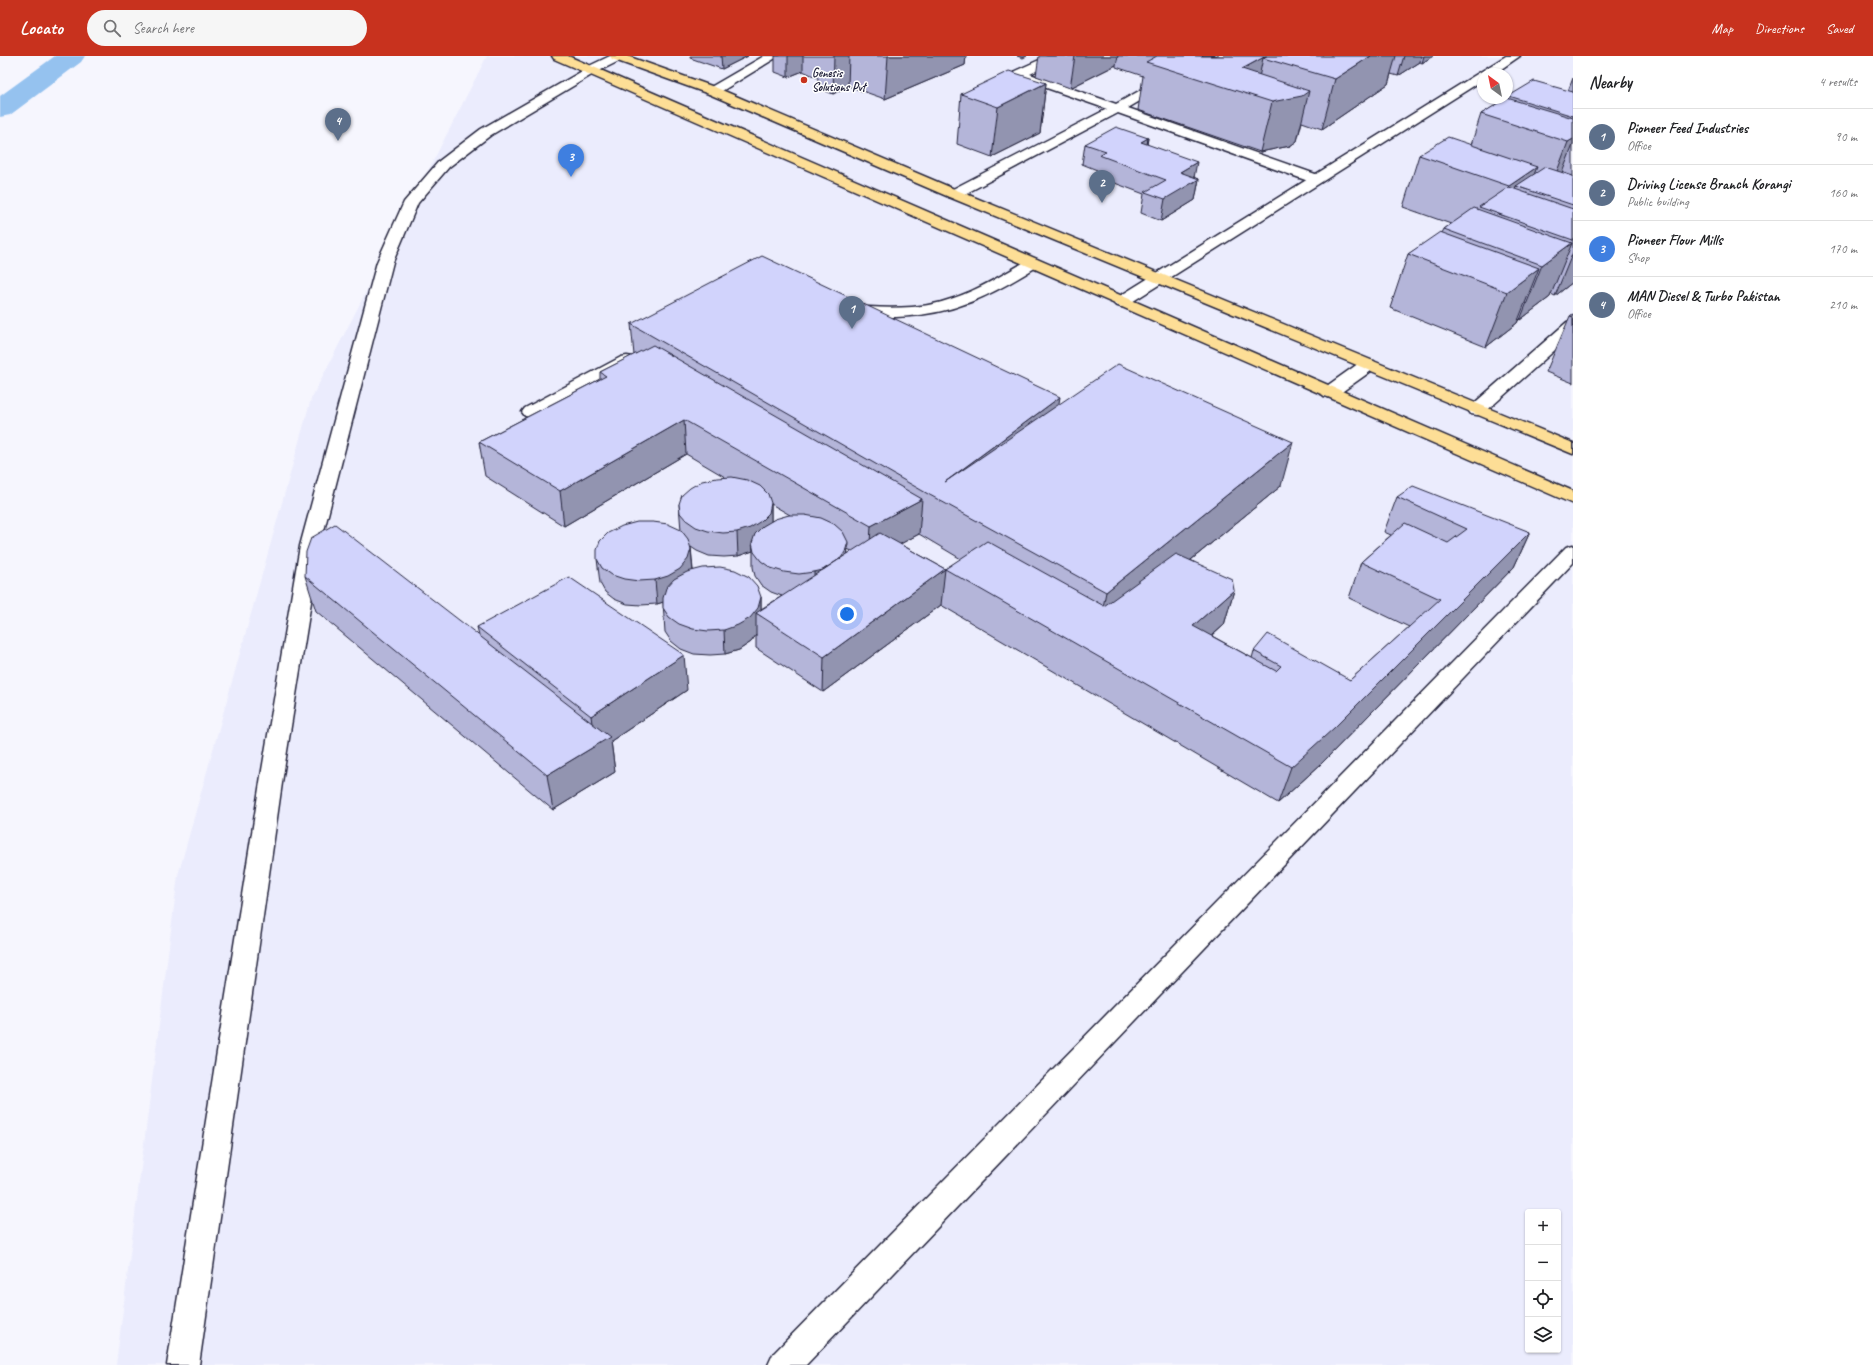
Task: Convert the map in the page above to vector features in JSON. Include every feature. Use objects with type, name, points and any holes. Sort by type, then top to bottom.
[{"type":"main road","points":[[558,56],[1573,498]]},
{"type":"main road","points":[[618,56],[713,92],[954,194],[1573,449]]},
{"type":"street","points":[[183,1365],[272,776],[310,546],[385,262],[411,202],[444,164],[486,132],[591,70],[618,56]]},
{"type":"street","points":[[713,92],[773,56]]},
{"type":"street","points":[[1058,56],[1020,74],[1316,179]]},
{"type":"street","points":[[954,194],[1119,108],[1210,56]]},
{"type":"street","points":[[1495,68],[1514,56]]},
{"type":"street","points":[[1121,302],[1477,79]]},
{"type":"street","points":[[838,304],[859,312],[934,310],[962,302],[992,289],[1033,264]]},
{"type":"street","points":[[1477,410],[1573,325]]},
{"type":"street","points":[[531,412],[641,354]]},
{"type":"street","points":[[1330,392],[1368,365]]},
{"type":"street","points":[[784,1365],[1573,551]]},
{"type":"shaded area","points":[[487,56],[1573,56],[1573,1365],[116,1365],[178,875],[311,399]]},
{"type":"building","points":[[1157,56],[1266,56],[1242,69],[1309,91],[1302,96],[1272,102],[1146,62]]},
{"type":"building","points":[[1267,56],[1371,56],[1335,79],[1263,58]]},
{"type":"building","points":[[1009,71],[1046,83],[998,107],[961,94]]},
{"type":"building","points":[[1534,81],[1573,92],[1573,116],[1513,97],[1513,94]]},
{"type":"building","points":[[1513,100],[1573,118],[1573,139],[1568,142],[1481,114],[1497,104],[1513,104]]},
{"type":"building","points":[[1116,127],[1148,138],[1141,142],[1197,162],[1180,172],[1199,179],[1165,199],[1145,192],[1166,180],[1099,155],[1106,151],[1085,144]]},
{"type":"building","points":[[1448,137],[1537,167],[1509,186],[1419,155]]},
{"type":"building","points":[[1545,167],[1573,176],[1573,205],[1516,186]]},
{"type":"building","points":[[1509,187],[1573,209],[1573,240],[1479,207]]},
{"type":"building","points":[[1474,208],[1572,243],[1542,265],[1444,229]]},
{"type":"building","points":[[1440,232],[1539,268],[1507,292],[1408,254]]},
{"type":"building","points":[[762,256],[1060,397],[945,482],[1118,364],[1293,442],[1106,592],[928,494],[631,324]]},
{"type":"building","points":[[653,345],[922,499],[871,526],[684,420],[560,491],[479,442],[606,376],[600,372]]},
{"type":"building","points":[[732,477],[747,480],[760,486],[768,494],[771,503],[769,513],[761,521],[750,528],[737,532],[723,533],[708,531],[696,527],[686,520],[680,513],[679,504],[682,495],[690,488],[702,481]]},
{"type":"building","points":[[1413,486],[1530,532],[1334,728],[1291,767],[945,569],[987,541],[1104,606],[1176,554],[1232,579],[1234,590],[1193,626],[1276,671],[1281,666],[1254,651],[1268,634],[1350,680],[1440,599],[1361,562],[1405,523],[1448,543],[1467,529],[1397,497]]},
{"type":"building","points":[[789,515],[805,515],[821,518],[834,524],[843,532],[848,542],[845,552],[841,558],[823,570],[799,574],[771,568],[761,561],[754,552],[752,543],[755,534],[763,526],[775,519]]},
{"type":"building","points":[[637,522],[668,524],[681,530],[688,539],[691,549],[688,559],[680,569],[668,576],[655,580],[639,581],[624,579],[612,575],[602,568],[597,559],[597,550],[600,541],[608,533],[622,526]]},
{"type":"building","points":[[335,524],[610,737],[547,775],[305,576],[306,552],[311,538]]},
{"type":"building","points":[[880,533],[945,569],[824,657],[756,613]]},
{"type":"building","points":[[720,567],[735,570],[749,577],[757,586],[761,597],[758,608],[750,618],[738,625],[724,630],[708,631],[693,629],[679,624],[669,617],[663,608],[663,598],[666,588],[674,579],[687,572],[703,568]]},
{"type":"building","points":[[569,577],[684,655],[591,716],[477,627]]},
{"type":"waterway","points":[[0,109],[72,56]]},
{"type":"place","name":"Genesis Solutions Pvt","points":[[804,80]]},
{"type":"place","name":"MAN Diesel & Turbo Pakistan","points":[[338,141]]},
{"type":"place","name":"Pioneer Flour Mills","points":[[571,177]]},
{"type":"place","name":"Driving License Branch Korangi","points":[[1102,203]]},
{"type":"place","name":"Pioneer Feed Industries","points":[[852,329]]}]
